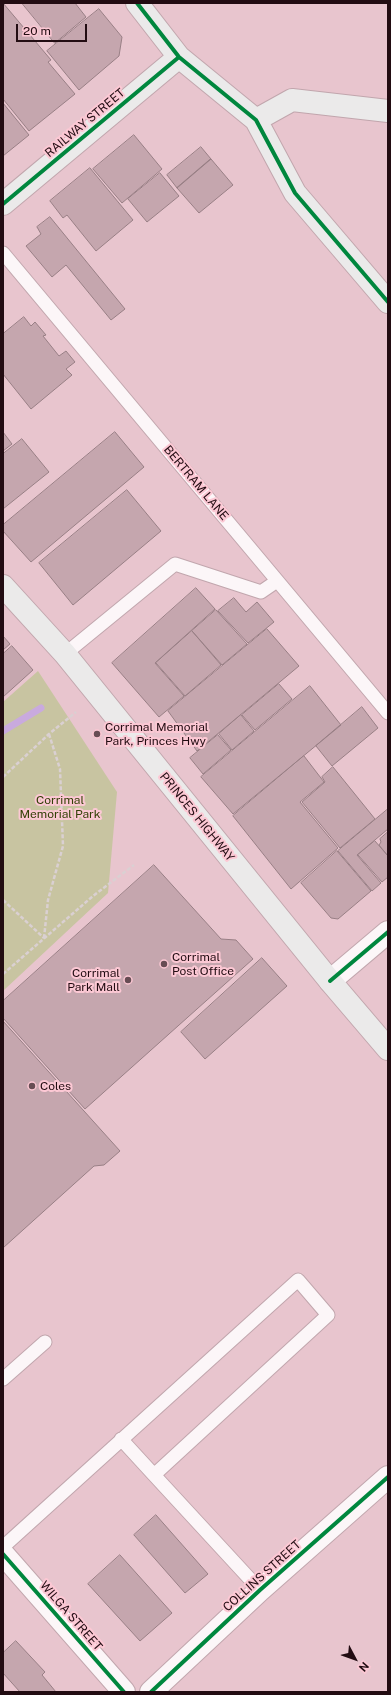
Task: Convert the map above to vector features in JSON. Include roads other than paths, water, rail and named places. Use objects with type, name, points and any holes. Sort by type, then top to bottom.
[{"type":"street","points":[[137,3],[179,57],[256,120],[295,193],[388,302]]},
{"type":"street","name":"RAILWAY STREET","points":[[3,204],[179,57]]},
{"type":"street","points":[[256,120],[292,100],[388,111]]},
{"type":"street","name":"PRINCES HIGHWAY","points":[[3,586],[65,654],[330,981],[388,1049]]},
{"type":"street","points":[[330,981],[388,932]]},
{"type":"street","name":"COLLINS STREET","points":[[151,1692],[260,1590],[388,1477]]},
{"type":"street","name":"WILGA STREET","points":[[3,1554],[124,1692]]},
{"type":"lane","name":"BERTRAM LANE","points":[[3,253],[388,713]]},
{"type":"lane","points":[[65,654],[175,564],[261,592],[277,581]]},
{"type":"lane","points":[[3,1547],[298,1280],[328,1315],[154,1475]]},
{"type":"lane","points":[[3,1379],[45,1342]]},
{"type":"lane","points":[[121,1439],[260,1590]]},
{"type":"waterway","points":[[3,731],[41,708]]},
{"type":"place","name":"Corrimal Memorial Park, Princes Hwy","points":[[97,734]]},
{"type":"place","name":"Corrimal Post Office","points":[[164,964]]},
{"type":"place","name":"Corrimal Park Mall","points":[[128,980]]},
{"type":"place","name":"Coles","points":[[32,1086]]},
{"type":"park label","name":"Corrimal Memorial Park","points":[[60,807]]}]
